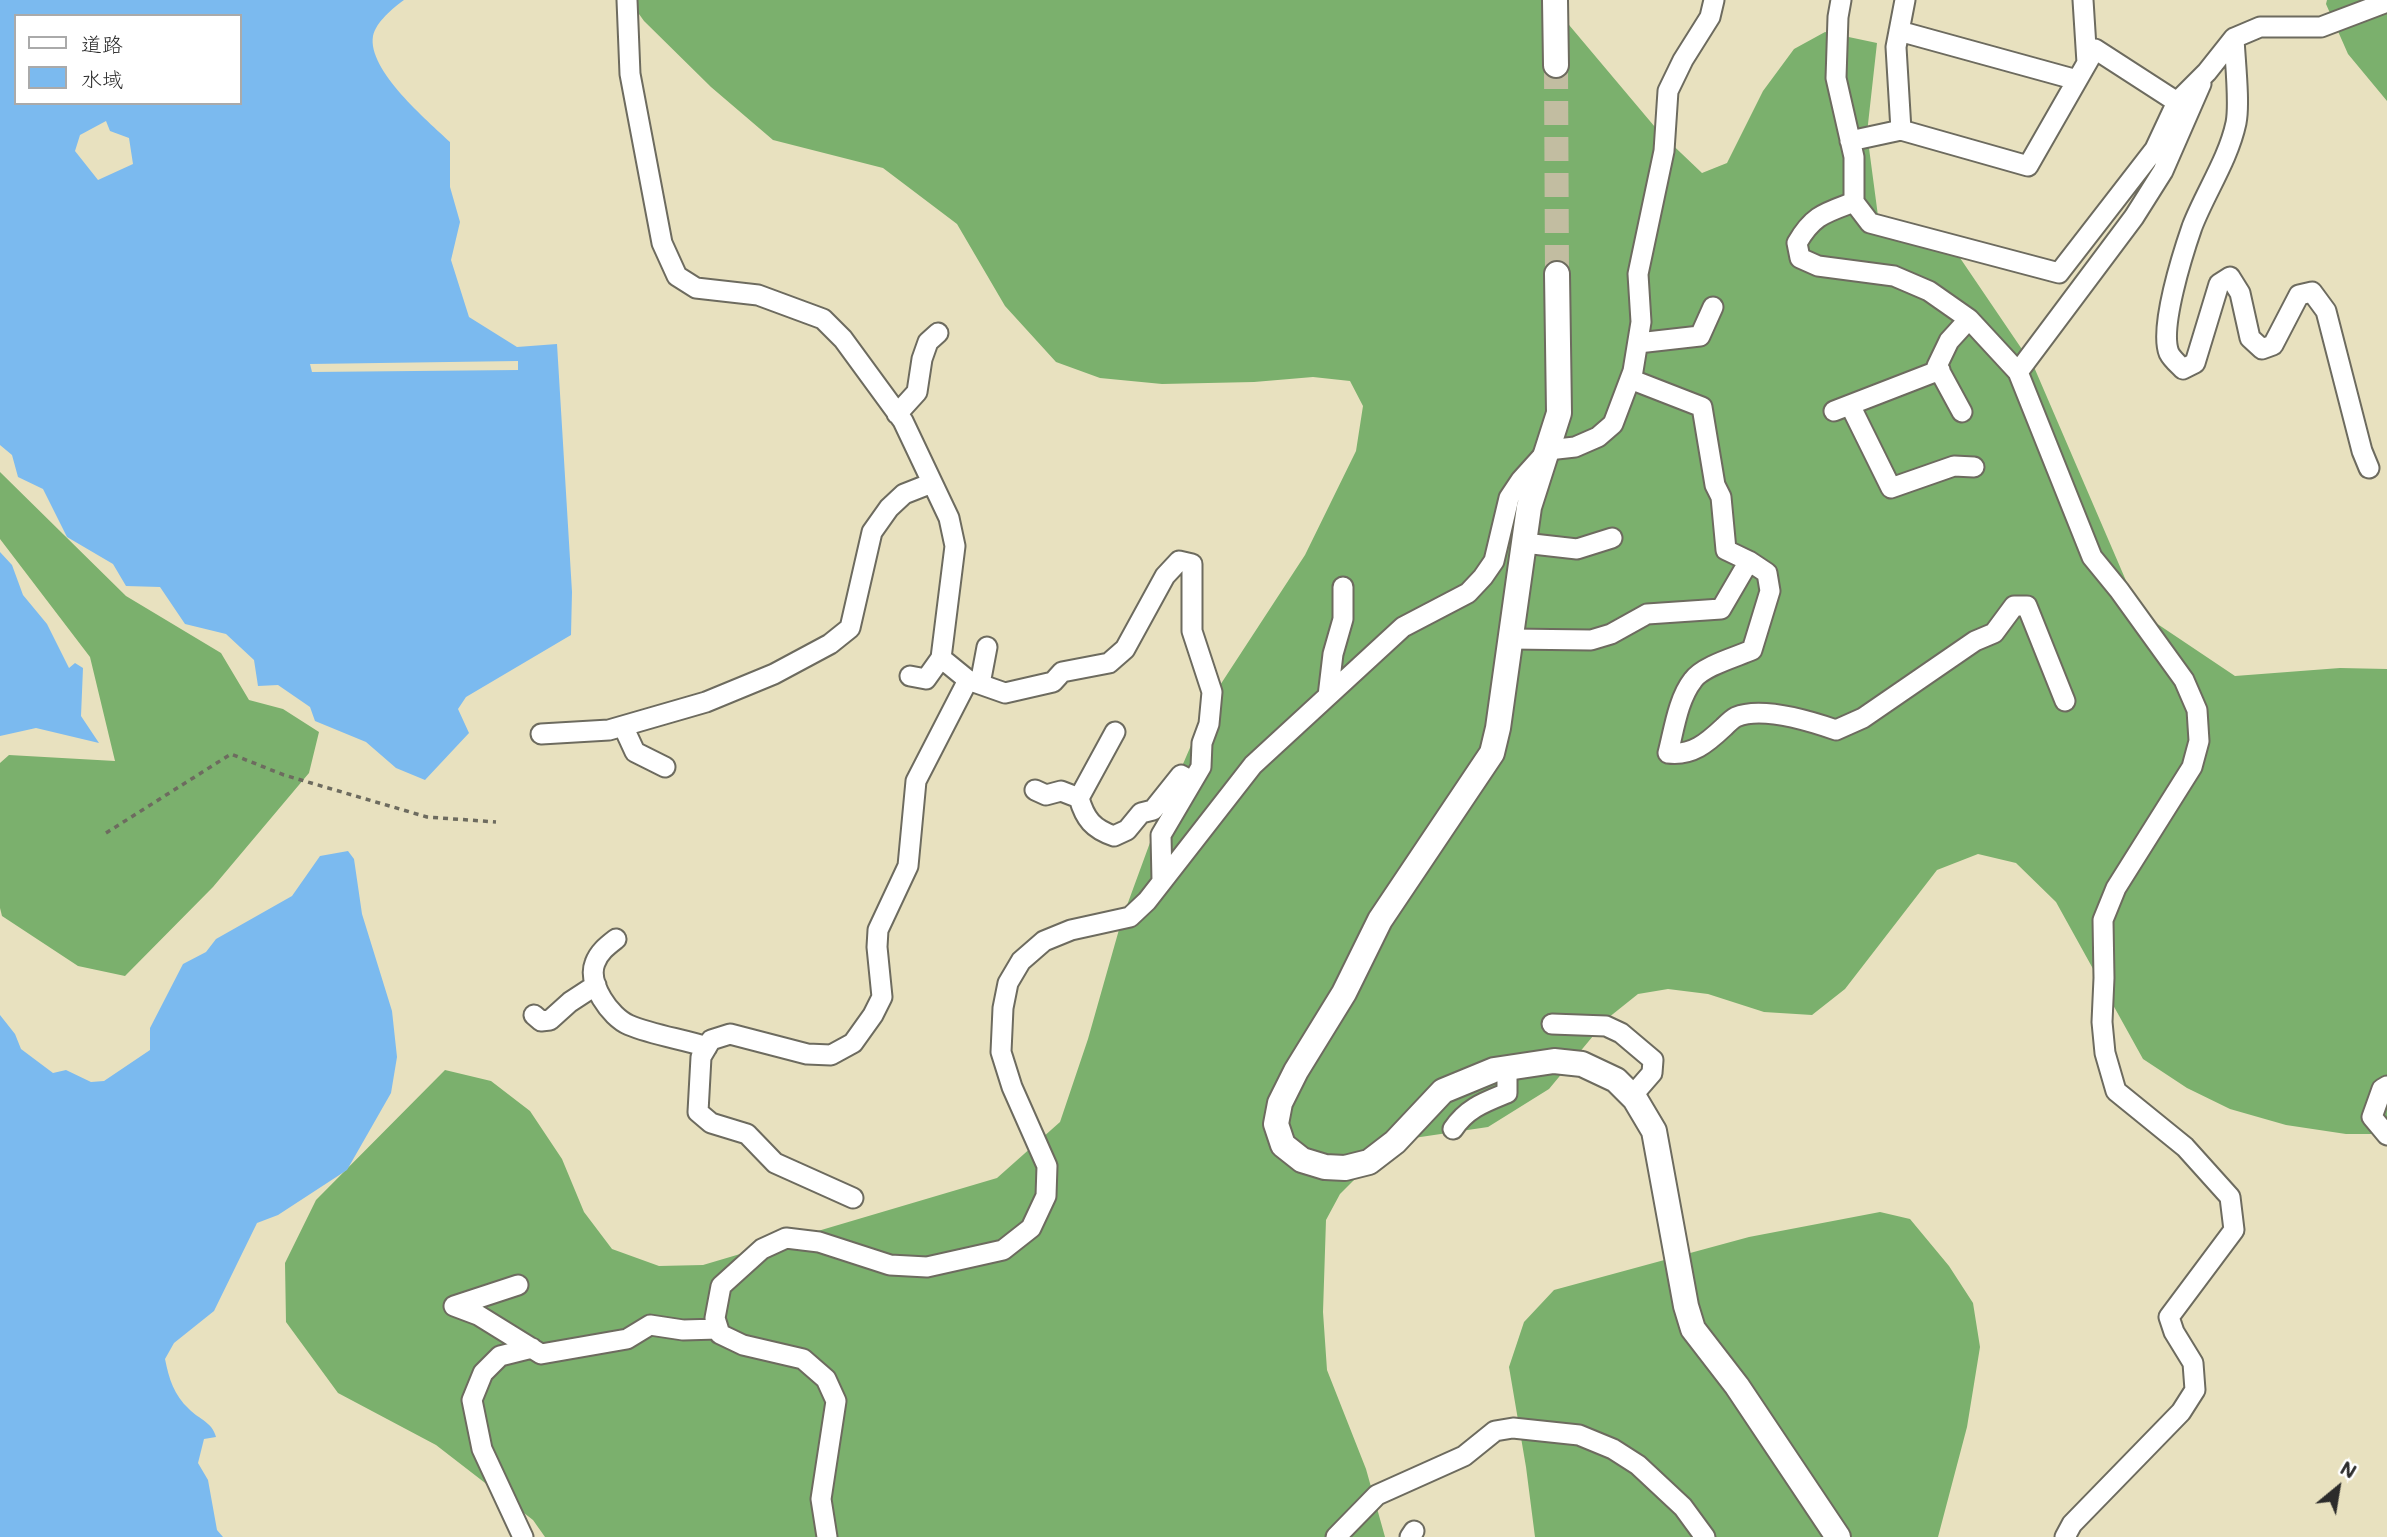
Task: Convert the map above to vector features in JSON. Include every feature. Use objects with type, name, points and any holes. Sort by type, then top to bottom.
[{"type":"street","points":[[628,0],[630,74],[662,243],[677,276],[696,288],[758,295],[823,319],[843,339],[897,414],[949,518],[955,546],[941,658],[926,679],[910,676]]},
{"type":"street","points":[[1555,0],[1556,65]]},
{"type":"street","points":[[827,1537],[821,1499],[836,1401],[825,1379],[803,1359],[743,1345],[720,1334],[715,1318],[722,1286],[762,1249],[786,1238],[819,1242],[890,1265],[927,1267],[1003,1250],[1031,1228],[1046,1196],[1047,1166],[1012,1087],[1001,1052],[1003,1008],[1008,983],[1021,961],[1044,941],[1071,930],[1130,917],[1162,881],[1253,765],[1403,627],[1468,593],[1483,577],[1494,561],[1509,498],[1548,450],[1575,447],[1598,437],[1613,424],[1630,379],[1641,322],[1637,274],[1664,151],[1668,91],[1683,60],[1710,17],[1714,0]]},
{"type":"street","points":[[1841,0],[1836,78],[1854,158],[1854,202],[1870,223],[2059,273],[2155,149],[2177,102],[2206,73],[2234,38],[2260,27],[2321,27],[2387,2]]},
{"type":"street","points":[[1901,130],[1896,47],[1905,0]]},
{"type":"street","points":[[2083,0],[2087,63]]},
{"type":"street","points":[[1899,31],[2077,80]]},
{"type":"street","points":[[2234,38],[2236,122],[2220,169],[2192,227],[2167,320],[2166,342],[2170,355],[2183,369],[2195,363],[2219,284],[2230,277],[2240,293],[2250,338],[2262,349],[2273,345],[2299,295],[2312,292],[2326,311],[2359,441],[2369,468]]},
{"type":"street","points":[[1850,141],[1901,130],[2028,166],[2095,49],[2177,102]]},
{"type":"street","points":[[2018,372],[2163,171],[2206,73]]},
{"type":"street","points":[[1854,202],[1824,214],[1808,224],[1797,243],[1800,258],[1818,266],[1894,276],[1929,291],[1969,319],[2018,372],[2092,557],[2184,680],[2197,710],[2199,741],[2192,767],[2116,888],[2103,920],[2102,1022],[2105,1053],[2116,1091],[2185,1147],[2230,1197],[2234,1230],[2169,1317],[2174,1332],[2193,1363],[2195,1390],[2181,1412],[2072,1524],[2065,1537]]},
{"type":"street","points":[[1558,274],[1559,413],[1529,507],[1498,728],[1492,753],[1380,920],[1344,993],[1296,1071],[1280,1103],[1276,1124],[1283,1145],[1302,1160],[1325,1167],[1345,1168],[1369,1162],[1395,1142],[1443,1091],[1494,1070],[1554,1061],[1582,1064],[1616,1080],[1632,1096],[1654,1131],[1686,1306],[1693,1329],[1737,1386],[1838,1537]]},
{"type":"street","points":[[1637,343],[1700,336],[1713,307]]},
{"type":"street","points":[[1962,412],[1937,366],[1949,341],[1969,319]]},
{"type":"street","points":[[897,414],[917,392],[922,359],[928,342],[938,333]]},
{"type":"street","points":[[1940,370],[1842,408],[1891,488],[1954,466],[1974,467]]},
{"type":"street","points":[[1630,379],[1702,407],[1715,485],[1721,497],[1726,550],[1767,573],[1770,591],[1752,650],[1693,678],[1684,697],[1668,753],[1681,755],[1703,746],[1735,717],[1762,713],[1836,730],[1863,718],[1975,641],[1994,633],[2014,606],[2027,606],[2065,701]]},
{"type":"street","points":[[541,734],[609,730],[706,702],[774,674],[830,644],[850,628],[872,532],[889,508],[904,494],[932,483]]},
{"type":"street","points":[[1524,543],[1577,549],[1612,538]]},
{"type":"street","points":[[941,658],[974,682],[1005,694],[1053,682],[1062,672],[1109,663],[1125,649],[1165,576],[1179,561],[1192,564],[1192,631],[1212,692],[1209,723],[1202,743],[1201,766],[1161,835],[1162,881]]},
{"type":"street","points":[[1511,639],[1591,640],[1611,634],[1647,614],[1721,609],[1749,561]]},
{"type":"street","points":[[1328,696],[1333,654],[1343,619],[1343,587]]},
{"type":"street","points":[[853,1198],[775,1163],[747,1133],[711,1123],[698,1112],[701,1057],[710,1040],[730,1034],[807,1055],[831,1055],[853,1043],[873,1015],[882,996],[878,930],[908,866],[916,781],[974,682],[987,647]]},
{"type":"street","points":[[624,726],[635,752],[665,767]]},
{"type":"street","points":[[1115,732],[1079,798],[1085,818],[1099,831],[1114,836],[1127,830],[1141,813],[1153,810],[1181,775],[1192,781]]},
{"type":"street","points":[[1035,790],[1045,794],[1061,791],[1079,798]]},
{"type":"street","points":[[616,939],[602,950],[593,965],[596,985],[610,1011],[627,1024],[707,1047]]},
{"type":"street","points":[[534,1015],[541,1021],[550,1020],[570,1002],[596,985]]},
{"type":"street","points":[[1552,1024],[1606,1027],[1621,1033],[1653,1060],[1652,1073],[1632,1096]]},
{"type":"street","points":[[1453,1129],[1461,1117],[1473,1107],[1507,1093],[1507,1068]]},
{"type":"street","points":[[2387,1086],[2382,1089],[2372,1117],[2387,1135]]},
{"type":"street","points":[[518,1285],[454,1306],[478,1315],[541,1354],[627,1339],[650,1325],[683,1330],[718,1329]]},
{"type":"street","points":[[523,1537],[482,1449],[472,1399],[483,1373],[500,1356],[532,1348]]},
{"type":"street","points":[[1336,1537],[1377,1495],[1464,1457],[1495,1431],[1513,1428],[1579,1435],[1613,1449],[1638,1465],[1683,1507],[1705,1537]]},
{"type":"path","points":[[106,833],[231,754],[284,775],[427,817],[496,822]]},
{"type":"green space","points":[[629,0],[1548,0],[1660,133],[1702,173],[1727,163],[1763,91],[1794,49],[1825,32],[1877,43],[1867,133],[1878,216],[1956,252],[2034,367],[2127,583],[2153,621],[2235,676],[2340,668],[2387,669],[2387,1134],[2346,1134],[2286,1125],[2230,1109],[2187,1088],[2143,1059],[2056,902],[2016,863],[1978,854],[1937,870],[1845,989],[1812,1015],[1764,1012],[1708,994],[1668,989],[1638,994],[1608,1018],[1549,1089],[1488,1127],[1407,1139],[1380,1154],[1340,1194],[1326,1220],[1323,1312],[1327,1370],[1366,1469],[1385,1537],[545,1537],[533,1520],[436,1445],[338,1393],[286,1322],[285,1263],[316,1200],[445,1070],[491,1081],[530,1111],[562,1159],[584,1212],[612,1249],[659,1266],[703,1265],[997,1178],[1060,1122],[1088,1039],[1122,919],[1155,829],[1211,699],[1305,555],[1356,451],[1363,406],[1350,381],[1313,377],[1254,382],[1162,384],[1100,378],[1056,362],[1005,306],[957,224],[883,168],[773,140],[711,87],[644,21]]},
{"type":"green space","points":[[2327,0],[2387,0],[2387,101],[2348,54],[2326,4]]},
{"type":"green space","points":[[0,472],[126,596],[221,653],[249,700],[283,709],[319,732],[309,773],[213,887],[125,976],[78,966],[2,916],[0,908],[0,763],[9,755],[115,761],[90,657],[0,539]]},
{"type":"green space","points":[[1880,1212],[1910,1219],[1949,1266],[1973,1303],[1980,1347],[1967,1427],[1938,1537],[1535,1537],[1509,1367],[1524,1322],[1554,1290],[1749,1237]]},
{"type":"water","points":[[0,0],[404,0],[381,21],[373,36],[374,49],[379,64],[401,94],[450,142],[450,187],[460,222],[451,260],[469,317],[517,347],[557,344],[572,592],[571,635],[466,697],[458,709],[469,733],[425,780],[396,768],[366,742],[315,721],[310,707],[278,685],[258,686],[254,660],[226,634],[185,624],[160,587],[126,586],[113,564],[67,537],[43,489],[18,477],[12,455],[0,445]],"holes":[[[106,121],[110,131],[129,138],[133,164],[98,180],[75,151],[80,135]]]},
{"type":"water","points":[[0,552],[12,565],[23,595],[47,624],[69,668],[75,663],[83,668],[81,716],[99,743],[36,728],[0,736]]},
{"type":"water","points":[[348,851],[354,859],[362,914],[392,1011],[397,1057],[391,1093],[347,1170],[278,1215],[257,1223],[214,1311],[174,1343],[165,1359],[170,1380],[179,1398],[209,1424],[216,1437],[204,1439],[198,1463],[208,1480],[217,1530],[223,1537],[0,1537],[0,1015],[15,1034],[21,1049],[53,1073],[66,1070],[91,1082],[104,1081],[150,1050],[150,1028],[183,964],[206,952],[216,939],[292,896],[320,856]]},
{"type":"pier","points":[[518,361],[518,370],[312,372],[310,364]]},
{"type":"tunnel","points":[[1556,65],[1557,274]]}]
